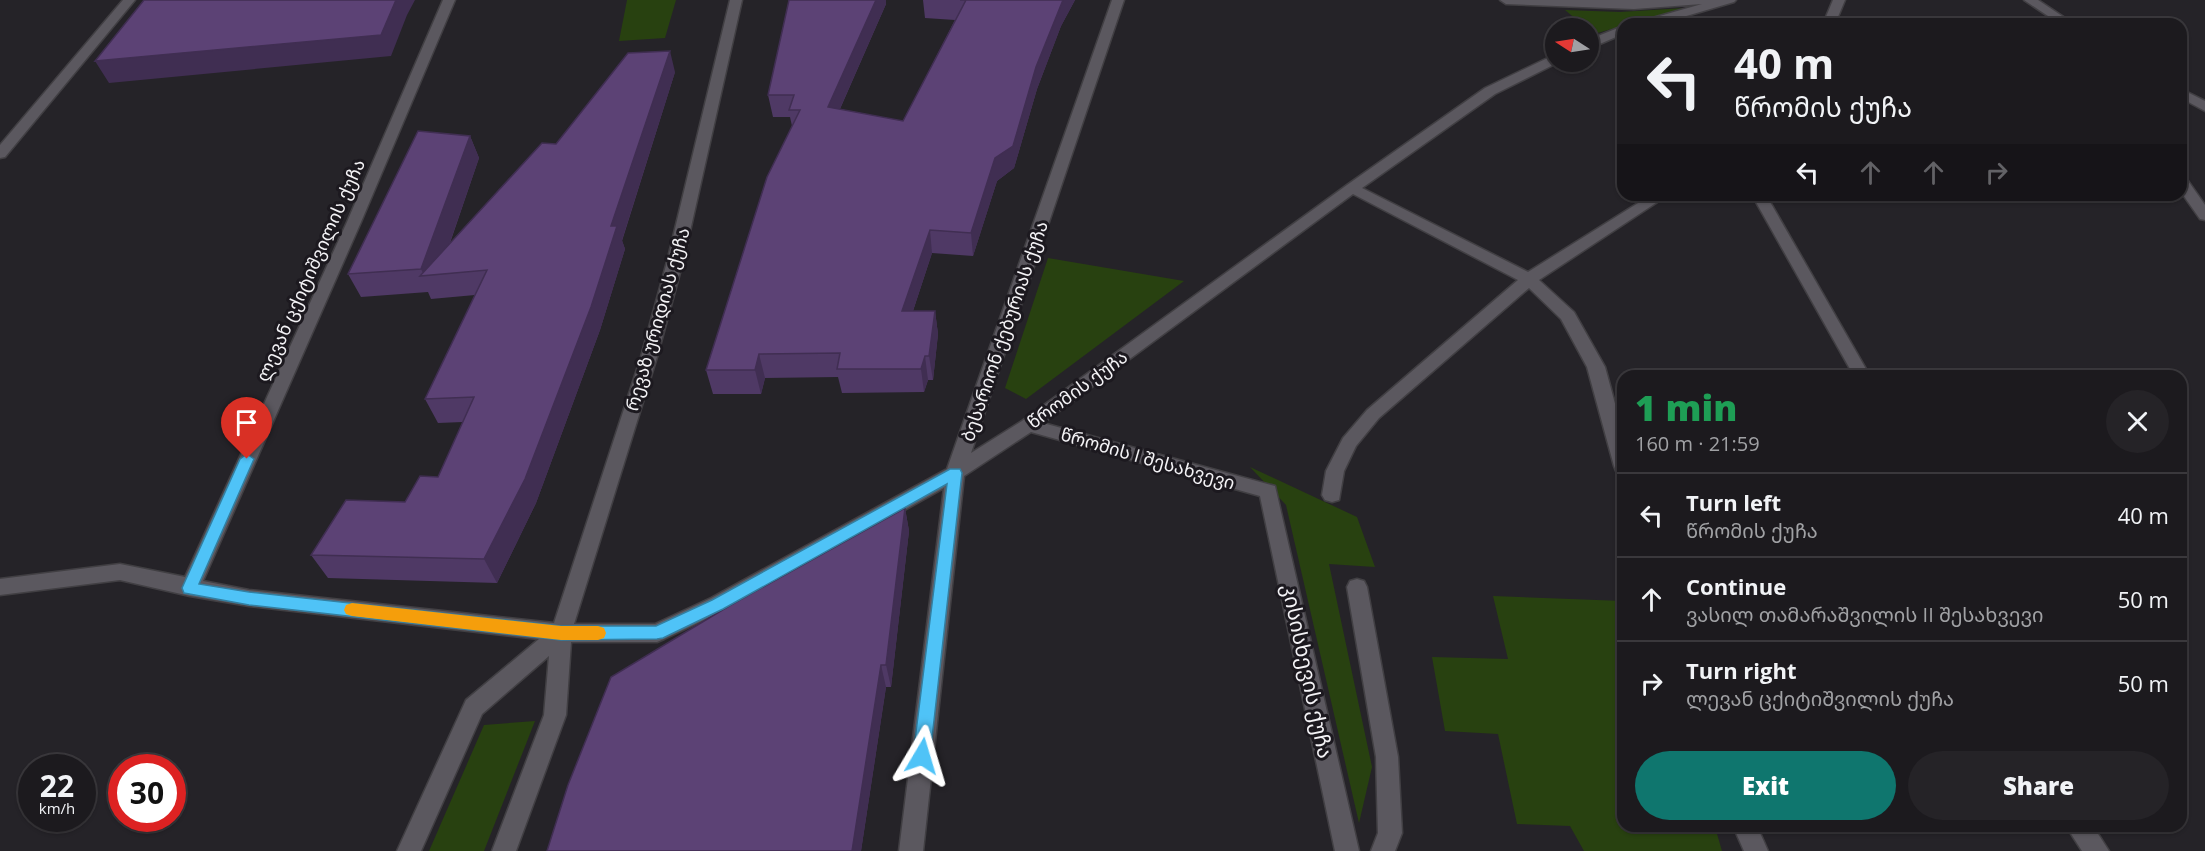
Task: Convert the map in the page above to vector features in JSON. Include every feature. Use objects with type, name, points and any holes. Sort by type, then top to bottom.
[{"type":"street","points":[[0,154],[129,0]]},
{"type":"street","name":"ლევან ცქიტიშვილის ქუჩა","points":[[189,588],[354,222],[449,0]]},
{"type":"street","name":"რევაზ ურიდიას ქუჩა","points":[[504,851],[555,714],[561,633],[649,357],[673,269],[736,0]]},
{"type":"street","name":"ბესარიონ ქებურიას ქუჩა","points":[[910,851],[955,473],[1118,0]]},
{"type":"street","points":[[1506,0],[1634,4],[1716,0]]},
{"type":"street","points":[[1667,18],[1730,0]]},
{"type":"street","points":[[1832,18],[1839,0]]},
{"type":"street","points":[[2030,0],[2058,18]]},
{"type":"street","points":[[1599,40],[1617,33]]},
{"type":"street","name":"წრომის ქუჩა","points":[[0,587],[120,572],[189,588],[249,598],[561,633],[657,633],[718,604],[955,473],[1028,424],[1352,188],[1490,91],[1545,64]]},
{"type":"street","points":[[2187,97],[2205,108]]},
{"type":"street","points":[[1352,188],[1528,279],[1568,316],[1596,367],[1617,444]]},
{"type":"street","points":[[2187,190],[2205,216]]},
{"type":"street","points":[[1332,495],[1335,471],[1349,443],[1373,414],[1528,279],[1652,201]]},
{"type":"street","points":[[1762,201],[1859,370]]},
{"type":"street","name":"წრომის I შესახვევი","points":[[1028,424],[1268,491]]},
{"type":"street","name":"კისისხევის ქუჩა","points":[[1268,491],[1347,851]]},
{"type":"street","points":[[1357,587],[1387,757],[1390,833],[1383,851]]},
{"type":"street","points":[[409,851],[474,707],[561,633]]},
{"type":"street","points":[[1748,832],[1756,851]]},
{"type":"street","points":[[2083,832],[2097,851]]},
{"type":"green space","points":[[627,0],[676,0],[665,38],[619,41]]},
{"type":"green space","points":[[1685,8],[1650,18],[1617,18],[1617,27],[1599,33],[1599,18],[1575,18],[1565,10],[1620,12]]},
{"type":"green space","points":[[1048,258],[1184,281],[1026,399],[1005,388]]},
{"type":"green space","points":[[1250,467],[1357,517],[1375,567],[1329,564],[1372,767],[1359,823],[1286,505]]},
{"type":"green space","points":[[1493,596],[1617,601],[1617,832],[1716,832],[1722,851],[1584,851],[1570,826],[1517,824],[1498,734],[1445,731],[1432,657],[1508,659]]},
{"type":"green space","points":[[535,721],[484,851],[429,851],[484,725]]},
{"type":"building","points":[[144,0],[396,0],[381,35],[95,61]]},
{"type":"building","points":[[789,0],[876,0],[828,107],[903,121],[966,0],[1063,0],[1036,67],[1013,146],[995,158],[971,233],[930,230],[902,311],[935,311],[929,356],[925,356],[921,369],[837,369],[840,353],[759,354],[755,370],[706,370],[767,177],[800,110],[789,110],[794,95],[768,95]]},
{"type":"building","points":[[670,51],[611,226],[617,226],[591,307],[525,479],[484,559],[311,555],[346,500],[405,502],[420,476],[438,477],[474,397],[425,399],[487,270],[420,276],[542,143],[556,144],[628,53]]},
{"type":"building","points":[[418,131],[470,136],[421,269],[348,274]]},
{"type":"building","points":[[905,508],[886,665],[881,665],[852,851],[547,851],[568,785],[611,677],[729,606]]},
{"type":"slow traffic","points":[[352,610],[561,633],[598,633]]},
{"type":"route","points":[[247,459],[189,588],[249,598],[561,633],[657,633],[718,604],[955,473],[922,756]]}]
